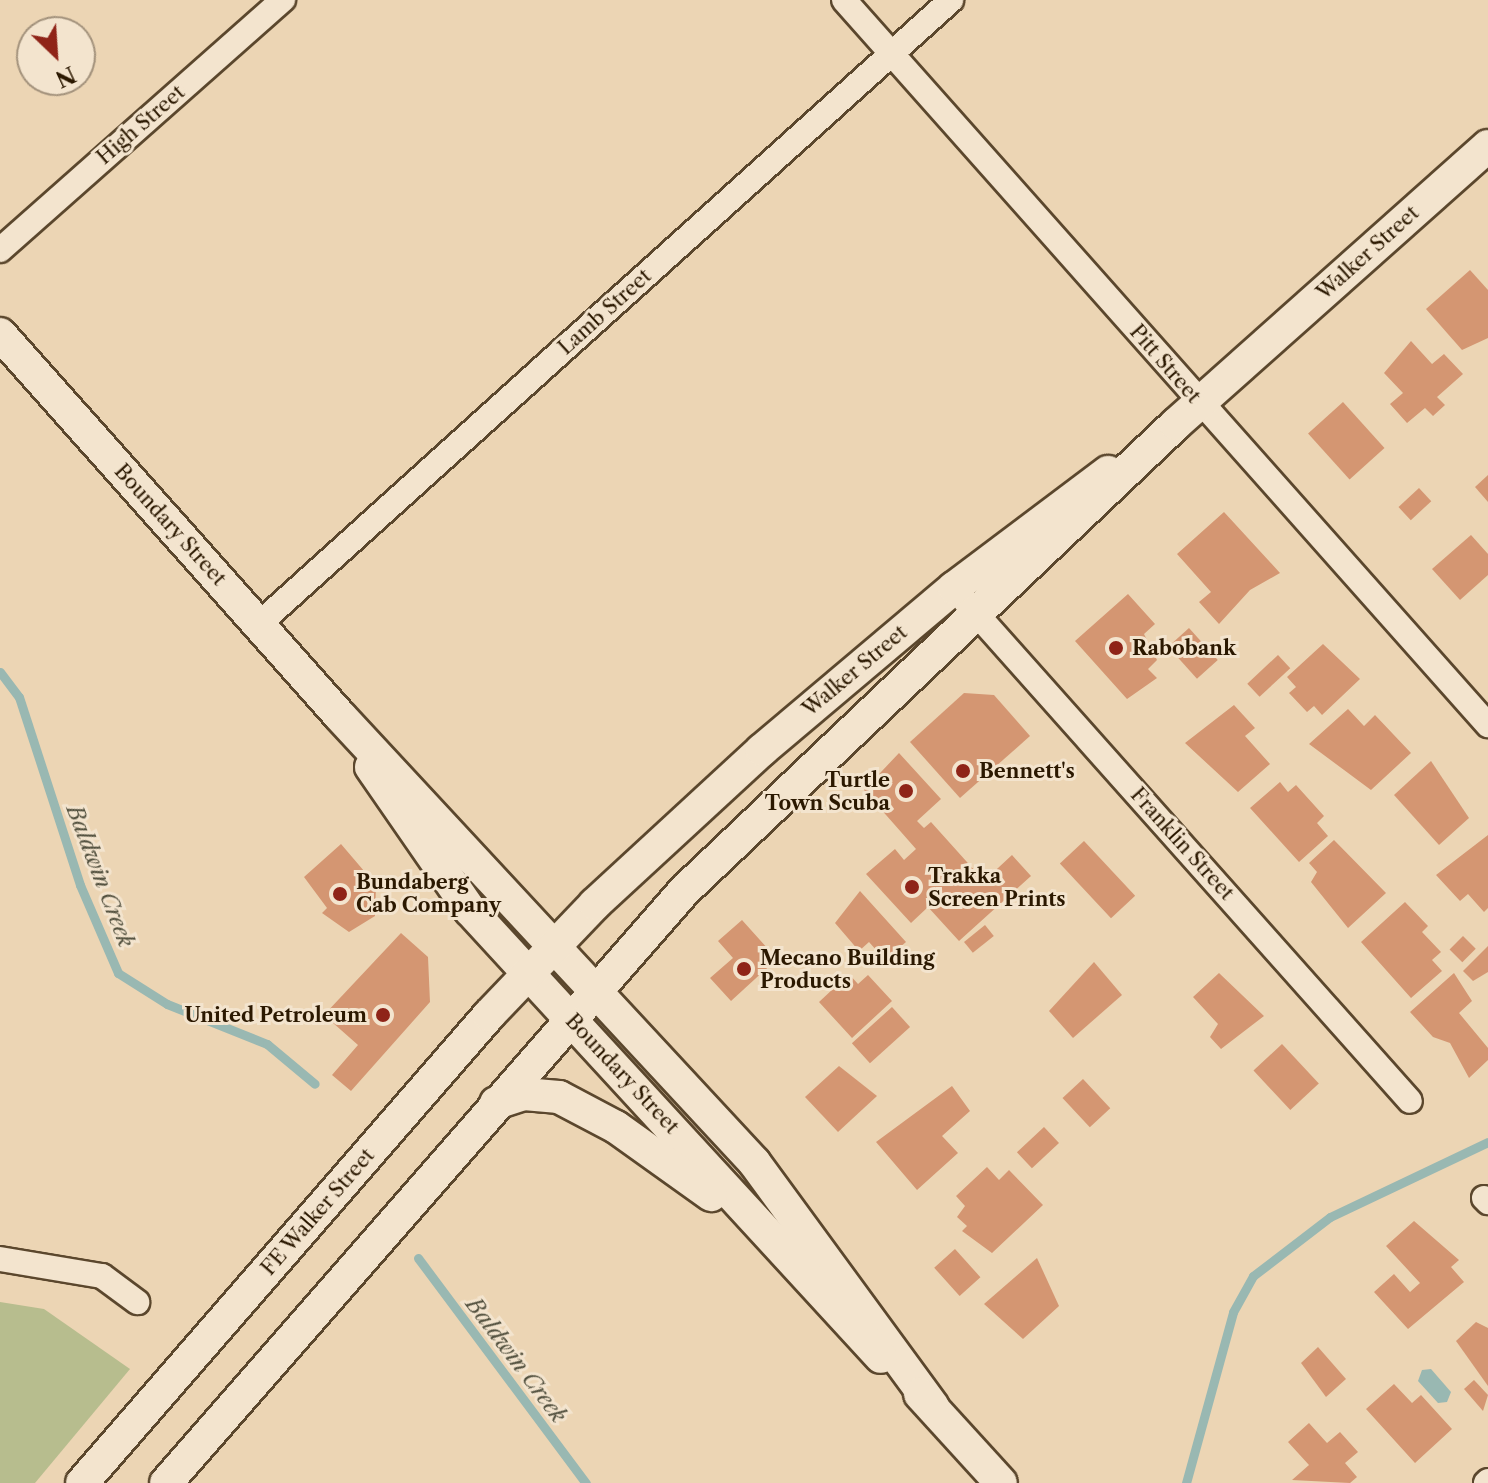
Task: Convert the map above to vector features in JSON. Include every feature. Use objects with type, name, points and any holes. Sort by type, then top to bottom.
[{"type":"main road","name":"Walker Street","points":[[598,987],[684,891],[1188,414],[1488,146]]},
{"type":"main road","name":"Boundary Street","points":[[0,334],[340,716],[598,987],[754,1162],[933,1407]]},
{"type":"main road","name":"Walker Street","points":[[556,943],[678,822],[954,588],[1188,414]]},
{"type":"main road","name":"Boundary Street","points":[[340,716],[416,839],[525,974],[571,1018],[777,1247],[933,1407],[1001,1483]]},
{"type":"main road","name":"FE Walker Street","points":[[82,1483],[525,974],[556,943]]},
{"type":"main road","points":[[166,1483],[598,987]]},
{"type":"main road","points":[[496,1103],[541,1093],[585,1109],[670,1162],[777,1247]]},
{"type":"street","name":"High Street","points":[[0,250],[283,0]]},
{"type":"street","name":"Pitt Street","points":[[844,0],[892,53],[1188,414],[1488,725]]},
{"type":"street","name":"Lamb Street","points":[[259,624],[951,0]]},
{"type":"street","name":"Franklin Street","points":[[954,588],[1410,1101]]},
{"type":"street","points":[[0,1259],[102,1276],[137,1302]]},
{"type":"green space","points":[[0,1302],[44,1309],[130,1369],[35,1483],[0,1483]]},
{"type":"water","points":[[1431,1369],[1451,1392],[1447,1402],[1438,1403],[1418,1381],[1422,1370]]},
{"type":"building","points":[[1470,270],[1488,290],[1488,338],[1462,350],[1426,309]]},
{"type":"building","points":[[1411,341],[1432,364],[1444,354],[1463,374],[1437,397],[1445,405],[1433,416],[1425,408],[1407,423],[1390,404],[1403,393],[1384,373]]},
{"type":"building","points":[[1343,402],[1384,448],[1350,480],[1308,433]]},
{"type":"building","points":[[1488,475],[1488,502],[1475,487]]},
{"type":"building","points":[[1419,488],[1431,501],[1411,520],[1399,507]]},
{"type":"building","points":[[1224,512],[1280,573],[1250,590],[1219,624],[1199,602],[1211,592],[1177,554]]},
{"type":"building","points":[[1471,535],[1488,554],[1488,575],[1460,600],[1432,569]]},
{"type":"building","name":"Rabobank","points":[[1128,594],[1155,624],[1144,634],[1157,660],[1148,669],[1157,678],[1127,699],[1075,641]]},
{"type":"building","points":[[1189,628],[1218,660],[1197,679],[1168,647]]},
{"type":"building","points":[[1323,644],[1360,679],[1322,715],[1314,706],[1307,712],[1289,693],[1296,687],[1287,677]]},
{"type":"building","points":[[1278,655],[1290,668],[1260,697],[1247,684]]},
{"type":"building","name":"Bennett's","points":[[964,693],[994,695],[1030,736],[960,798],[910,742]]},
{"type":"building","points":[[1234,705],[1255,728],[1245,736],[1270,764],[1238,792],[1185,743]]},
{"type":"building","points":[[1348,709],[1364,726],[1375,715],[1411,753],[1371,790],[1309,744]]},
{"type":"building","points":[[899,753],[941,799],[917,821],[924,828],[931,822],[984,881],[1012,855],[1031,876],[959,941],[928,907],[911,923],[866,874],[895,849],[904,860],[916,849],[864,790]]},
{"type":"building","points":[[1431,761],[1469,818],[1439,845],[1394,795]]},
{"type":"building","points":[[1280,782],[1288,792],[1296,785],[1324,816],[1317,823],[1328,836],[1299,862],[1250,808]]},
{"type":"building","points":[[1488,835],[1488,908],[1484,912],[1468,894],[1460,901],[1436,875]]},
{"type":"building","points":[[1334,840],[1386,893],[1348,928],[1311,882],[1317,872],[1309,863]]},
{"type":"building","points":[[1084,841],[1135,896],[1111,918],[1060,864]]},
{"type":"building","points":[[341,844],[376,885],[375,916],[349,932],[322,913],[327,908],[304,877]]},
{"type":"building","points":[[860,891],[906,942],[885,960],[869,942],[859,951],[835,923]]},
{"type":"building","points":[[1405,902],[1428,926],[1422,932],[1441,952],[1432,960],[1442,971],[1411,998],[1361,942]]},
{"type":"building","name":"Mecano Building Products","points":[[742,920],[777,959],[731,1001],[710,978],[733,958],[718,941]]},
{"type":"building","points":[[985,925],[994,936],[973,953],[964,942]]},
{"type":"building","points":[[401,933],[428,957],[430,1002],[351,1091],[332,1075],[358,1045],[324,1015]]},
{"type":"building","points":[[1463,936],[1476,949],[1462,962],[1450,949]]},
{"type":"building","points":[[1488,946],[1488,972],[1473,981],[1463,971]]},
{"type":"building","points":[[1094,962],[1122,995],[1073,1038],[1049,1011]]},
{"type":"building","points":[[1219,973],[1264,1016],[1221,1049],[1210,1037],[1218,1024],[1193,997]]},
{"type":"building","points":[[1454,973],[1472,1001],[1459,1013],[1488,1048],[1488,1060],[1469,1078],[1450,1043],[1433,1037],[1410,1012]]},
{"type":"building","points":[[849,974],[858,984],[868,975],[892,1001],[852,1038],[819,1002]]},
{"type":"building","points":[[892,1007],[910,1027],[870,1063],[852,1043]]},
{"type":"building","points":[[1282,1044],[1319,1083],[1290,1110],[1253,1071]]},
{"type":"building","points":[[839,1066],[877,1096],[838,1132],[805,1097]]},
{"type":"building","points":[[1083,1079],[1110,1108],[1090,1127],[1063,1098]]},
{"type":"building","points":[[952,1086],[970,1111],[942,1136],[958,1153],[917,1190],[876,1142]]},
{"type":"building","points":[[1044,1127],[1059,1143],[1032,1168],[1017,1152]]},
{"type":"building","points":[[987,1167],[999,1180],[1009,1170],[1043,1205],[992,1253],[962,1231],[967,1226],[957,1217],[965,1206],[956,1196]]},
{"type":"building","points":[[1414,1221],[1459,1260],[1451,1267],[1464,1282],[1408,1329],[1374,1292],[1394,1274],[1410,1292],[1420,1283],[1386,1246]]},
{"type":"building","points":[[955,1249],[980,1277],[960,1296],[934,1268]]},
{"type":"building","points":[[1037,1258],[1059,1306],[1023,1339],[984,1304]]},
{"type":"building","points":[[1476,1322],[1488,1328],[1488,1386],[1456,1341]]},
{"type":"building","points":[[1318,1347],[1346,1379],[1326,1397],[1301,1363]]},
{"type":"building","points":[[1474,1380],[1488,1395],[1483,1411],[1464,1389]]},
{"type":"building","points":[[1394,1384],[1412,1403],[1421,1395],[1452,1429],[1415,1463],[1366,1409]]},
{"type":"building","points":[[1309,1423],[1327,1443],[1340,1432],[1358,1452],[1345,1463],[1357,1477],[1350,1483],[1292,1480],[1309,1465],[1288,1442]]},
{"type":"waterway","name":"Baldwin Creek","points":[[0,672],[19,697],[80,885],[118,973],[167,1004],[267,1044],[315,1084]]},
{"type":"waterway","points":[[1186,1483],[1233,1312],[1253,1276],[1330,1217],[1488,1142]]},
{"type":"waterway","name":"Baldwin Creek","points":[[418,1258],[586,1483]]},
{"type":"place","name":"Rabobank","points":[[1116,648]]},
{"type":"place","name":"Bennett's","points":[[963,771]]},
{"type":"place","name":"Turtle Town Scuba","points":[[906,791]]},
{"type":"place","name":"Trakka Screen Prints","points":[[912,887]]},
{"type":"place","name":"Bundaberg Cab Company","points":[[340,894]]},
{"type":"place","name":"Mecano Building Products","points":[[744,969]]},
{"type":"place","name":"United Petroleum","points":[[383,1015]]}]
